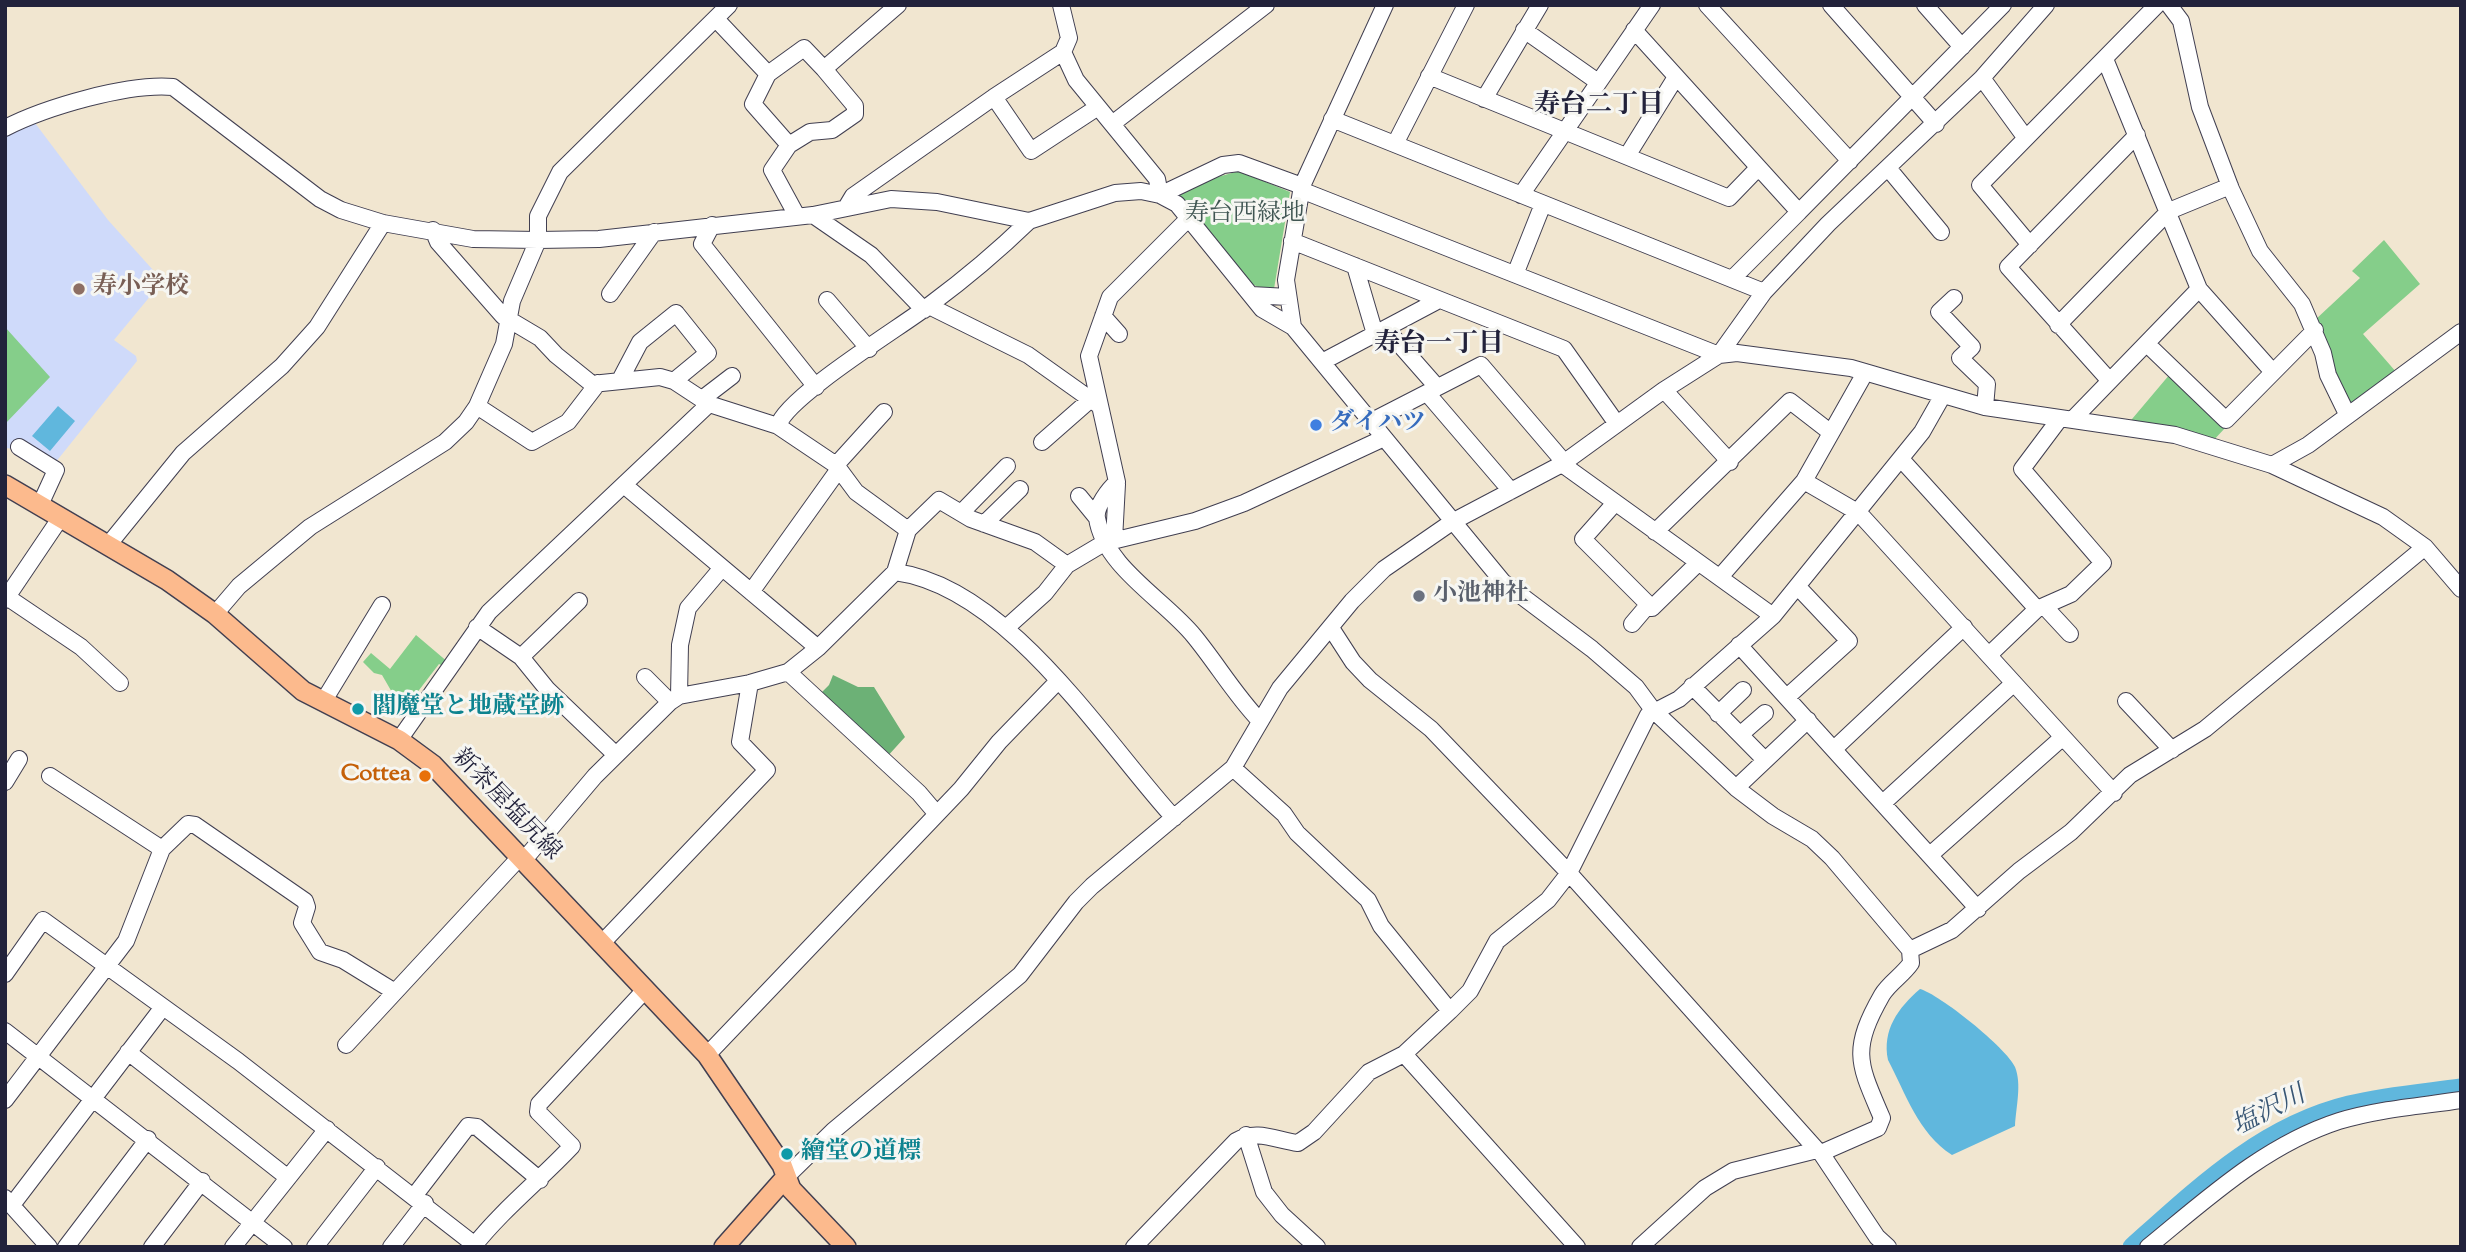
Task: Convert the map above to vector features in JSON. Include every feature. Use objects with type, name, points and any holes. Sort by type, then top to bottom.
[{"type":"main road","name":"新茶屋塩尻線","points":[[5,485],[109,544],[215,614],[286,678],[323,702],[399,740],[433,765],[707,1055],[768,1145],[791,1189],[846,1247]]},
{"type":"main road","points":[[724,1247],[786,1177]]},
{"type":"street","points":[[215,614],[239,586],[310,527],[445,442],[466,422],[477,406],[504,344],[512,302],[538,240],[538,216],[560,172],[729,5]]},
{"type":"street","points":[[824,69],[898,5]]},
{"type":"street","points":[[847,206],[853,196],[1063,52],[1069,38],[1061,5]]},
{"type":"street","points":[[1112,124],[1266,5]]},
{"type":"street","points":[[1293,327],[1286,280],[1302,188],[1385,5]]},
{"type":"street","points":[[1395,144],[1466,5]]},
{"type":"street","points":[[1484,99],[1540,5]]},
{"type":"street","points":[[1707,5],[1850,161]]},
{"type":"street","points":[[1831,5],[1936,124]]},
{"type":"street","points":[[1926,5],[1962,47]]},
{"type":"street","points":[[1732,279],[1914,98],[2003,5]]},
{"type":"street","points":[[786,1177],[842,1123],[1020,975],[1076,902],[1112,868],[1233,768],[1280,688],[1352,601],[1384,569],[1452,522],[1563,463],[1664,390],[1719,355],[1764,292],[1828,224],[1982,78],[2046,5]]},
{"type":"street","points":[[2030,245],[1980,184],[2157,5]]},
{"type":"street","points":[[2169,5],[2181,21],[2200,107],[2230,186],[2260,251],[2301,304],[2315,330],[2328,374],[2347,414]]},
{"type":"street","points":[[1521,195],[1650,6]]},
{"type":"street","points":[[716,19],[768,74]]},
{"type":"street","points":[[1524,30],[1598,82]]},
{"type":"street","points":[[1634,30],[1799,212]]},
{"type":"street","points":[[789,145],[753,103],[768,74],[804,48],[855,106],[855,114],[832,130],[810,132],[789,145],[772,170],[805,215],[871,255],[926,308],[1028,355],[1094,401]]},
{"type":"street","points":[[1063,52],[1076,80],[1157,178],[1160,195]]},
{"type":"street","points":[[2105,60],[2199,289],[2272,370]]},
{"type":"street","points":[[1429,76],[1729,198],[1758,168]]},
{"type":"street","points":[[1627,156],[1676,77]]},
{"type":"street","points":[[1982,78],[2025,137]]},
{"type":"street","points":[[5,128],[27,117],[130,89],[153,85],[173,87],[320,199],[341,211],[383,223],[473,239],[599,239],[805,215],[847,206],[912,198],[1029,221]]},
{"type":"street","points":[[994,97],[1031,151],[1098,107]]},
{"type":"street","points":[[1332,118],[1764,292]]},
{"type":"street","points":[[2109,380],[2008,267],[2137,135]]},
{"type":"street","points":[[1160,195],[1223,165],[1239,163],[1719,355],[1737,353],[1783,358],[1865,373],[1985,407],[2175,435],[2272,465],[2383,517],[2425,547],[2461,589]]},
{"type":"street","points":[[1888,168],[1941,232]]},
{"type":"street","points":[[2058,325],[2169,211],[2230,186]]},
{"type":"street","points":[[778,426],[780,418],[816,387],[995,255],[1029,221],[1115,193],[1141,191],[1160,195],[1177,204],[1262,309],[1293,327],[1503,582],[1592,649],[1636,687],[1653,710],[1736,788],[1812,839],[1832,858],[1910,950],[1911,963],[1882,993],[1859,1050],[1860,1065],[1882,1118],[1878,1128],[1821,1153],[1877,1237],[1888,1247]]},
{"type":"street","points":[[1516,272],[1543,204]]},
{"type":"street","points":[[1109,542],[1117,482],[1094,401],[1089,356],[1110,297],[1188,219]]},
{"type":"street","points":[[109,544],[183,453],[282,366],[317,327],[383,223]]},
{"type":"street","points":[[712,225],[702,244],[816,387]]},
{"type":"street","points":[[433,230],[438,242],[510,321],[540,338],[556,355],[592,384],[660,377],[674,381],[705,402],[778,426],[838,467],[856,492],[908,530]]},
{"type":"street","points":[[611,287],[654,232]]},
{"type":"street","points":[[1292,241],[1564,349],[1617,424]]},
{"type":"street","points":[[1355,266],[1380,331],[1432,390],[1511,491]]},
{"type":"street","points":[[1989,655],[2041,608],[2071,594],[2103,563],[2022,469],[2065,420],[2147,344],[2199,289]]},
{"type":"street","points":[[1251,295],[1288,297]]},
{"type":"street","points":[[1954,298],[1939,312],[1972,347],[1961,358],[1987,384],[1985,407]]},
{"type":"street","points":[[827,300],[869,349]]},
{"type":"street","points":[[1322,362],[1439,300]]},
{"type":"street","points":[[620,380],[640,342],[676,313],[708,353],[674,381]]},
{"type":"street","points":[[1103,316],[1119,334]]},
{"type":"street","points":[[2147,344],[2226,420],[2272,370],[2315,330]]},
{"type":"street","points":[[2272,465],[2308,445],[2461,332]]},
{"type":"street","points":[[1370,422],[1482,365],[1563,463],[1614,504],[1773,616]]},
{"type":"street","points":[[1720,577],[1804,481],[1865,373]]},
{"type":"street","points":[[399,740],[489,612],[624,485],[731,375]]},
{"type":"street","points":[[477,406],[532,442],[568,422],[598,383]]},
{"type":"street","points":[[1664,390],[1730,462]]},
{"type":"street","points":[[1133,1247],[1236,1141],[1246,1135],[1264,1135],[1298,1143],[1314,1132],[1369,1072],[1404,1055],[1470,990],[1497,941],[1548,900],[1569,873],[1648,715],[1653,710],[1679,699],[1773,616],[1922,432],[1943,395]]},
{"type":"street","points":[[1042,442],[1094,401]]},
{"type":"street","points":[[1655,532],[1790,401],[1830,432]]},
{"type":"street","points":[[751,593],[877,415]]},
{"type":"street","points":[[1006,628],[1045,593],[1067,565],[1109,542],[1195,521],[1244,503],[1384,438]]},
{"type":"street","points":[[19,447],[56,470],[40,505]]},
{"type":"street","points":[[1901,459],[2041,608],[2070,634]]},
{"type":"street","points":[[961,513],[1007,466]]},
{"type":"street","points":[[1804,481],[1859,513],[2114,793]]},
{"type":"street","points":[[1097,518],[1097,512],[1117,482]]},
{"type":"street","points":[[624,485],[818,648]]},
{"type":"street","points":[[984,524],[1020,489]]},
{"type":"street","points":[[1079,496],[1097,518],[1109,542],[1157,602],[1184,624],[1260,721]]},
{"type":"street","points":[[346,1045],[616,755],[674,699],[788,672],[818,648],[895,572],[908,530],[939,500],[984,524],[1035,542],[1067,565]]},
{"type":"street","points":[[1614,504],[1583,539],[1652,608],[1698,563]]},
{"type":"street","points":[[61,517],[6,599],[81,646],[120,683]]},
{"type":"street","points":[[1910,950],[1952,930],[2114,793],[2130,775],[2205,729],[2425,547]]},
{"type":"street","points":[[674,699],[680,645],[688,608],[721,569]]},
{"type":"street","points":[[895,572],[941,587],[1006,628],[1058,681],[1174,818]]},
{"type":"street","points":[[1787,697],[1849,641],[1798,587]]},
{"type":"street","points":[[521,657],[579,601]]},
{"type":"street","points":[[1632,624],[1649,604]]},
{"type":"street","points":[[323,702],[382,605]]},
{"type":"street","points":[[477,627],[521,657],[547,690],[616,755]]},
{"type":"street","points":[[1331,628],[1353,662],[1370,680],[1430,729],[1569,873],[1816,1150],[1733,1171],[1705,1188],[1640,1247]]},
{"type":"street","points":[[1834,749],[1964,628]]},
{"type":"street","points":[[1739,645],[1978,909]]},
{"type":"street","points":[[788,672],[919,793],[936,813]]},
{"type":"street","points":[[645,677],[674,699]]},
{"type":"street","points":[[707,1055],[961,789],[999,742],[1058,681]]},
{"type":"street","points":[[602,943],[767,771],[740,742],[750,683]]},
{"type":"street","points":[[1883,803],[2014,683]]},
{"type":"street","points":[[1692,687],[1766,760]]},
{"type":"street","points":[[1718,714],[1743,690]]},
{"type":"street","points":[[2126,701],[2172,750]]},
{"type":"street","points":[[1741,734],[1765,713]]},
{"type":"street","points":[[1736,788],[1808,720]]},
{"type":"street","points":[[1930,855],[2063,737]]},
{"type":"street","points":[[5,782],[19,759]]},
{"type":"street","points":[[1233,768],[1284,814],[1297,833],[1368,900],[1381,926],[1450,1011]]},
{"type":"street","points":[[50,776],[162,849]]},
{"type":"street","points":[[5,1100],[126,941],[162,849],[188,824],[195,825],[305,901],[307,907],[302,923],[320,952],[343,960],[395,992]]},
{"type":"street","points":[[5,974],[43,920],[420,1199],[474,1246],[499,1214],[540,1180],[572,1146],[538,1112],[539,1104],[645,990]]},
{"type":"street","points":[[49,1247],[8,1202],[163,1007]]},
{"type":"street","points":[[5,1031],[254,1221],[284,1247]]},
{"type":"street","points":[[128,1052],[287,1177]]},
{"type":"street","points":[[1404,1055],[1577,1247]]},
{"type":"street","points":[[2148,1247],[2230,1179],[2283,1145],[2352,1117],[2461,1100]]},
{"type":"street","points":[[391,1247],[468,1126],[477,1127],[540,1180]]},
{"type":"street","points":[[233,1247],[327,1129]]},
{"type":"street","points":[[1246,1135],[1264,1192],[1282,1214],[1317,1247]]},
{"type":"street","points":[[65,1247],[148,1139]]},
{"type":"street","points":[[314,1247],[377,1167]]},
{"type":"street","points":[[152,1247],[202,1181]]},
{"type":"shaded area","name":"寿小学校","points":[[32,119],[108,220],[153,270],[155,284],[152,294],[114,340],[136,356],[137,361],[55,463],[23,440],[16,449],[5,448],[5,132]]},
{"type":"green space","name":"寿台西緑地","points":[[1239,171],[1290,192],[1274,289],[1262,289],[1250,283],[1177,194],[1207,180]]},
{"type":"green space","points":[[2384,240],[2420,284],[2363,334],[2397,373],[2354,404],[2346,401],[2315,320],[2360,278],[2352,271]]},
{"type":"green space","points":[[5,327],[50,377],[5,424]]},
{"type":"green space","points":[[2170,374],[2226,427],[2211,443],[2127,425]]},
{"type":"green space","points":[[416,635],[449,663],[445,667],[439,664],[413,698],[405,694],[401,700],[407,704],[403,710],[390,699],[393,694],[382,675],[374,673],[363,662],[371,653],[390,669]]},
{"type":"green space","points":[[833,675],[858,687],[874,687],[905,737],[886,758],[818,696],[829,685]]},
{"type":"water","points":[[58,406],[75,421],[50,451],[32,436]]},
{"type":"water","points":[[1920,989],[1942,1001],[1986,1035],[2009,1058],[2017,1074],[2015,1126],[1952,1155],[1930,1136],[1907,1099],[1888,1060],[1887,1039],[1894,1020]]},
{"type":"waterway","name":"塩沢川","points":[[2132,1247],[2232,1162],[2288,1128],[2349,1105],[2461,1088]]},
{"type":"place","name":"寿小学校","points":[[79,289]]},
{"type":"place","name":"ダイハツ","points":[[1316,425]]},
{"type":"place","name":"小池神社","points":[[1419,596]]},
{"type":"place","name":"閻魔堂と地蔵堂跡","points":[[358,709]]},
{"type":"place","name":"Cottea","points":[[425,776]]},
{"type":"place","name":"繪堂の道標","points":[[787,1154]]},
{"type":"district","name":"寿台二丁目","points":[[1599,108]]},
{"type":"district","name":"寿台一丁目","points":[[1439,347]]}]
